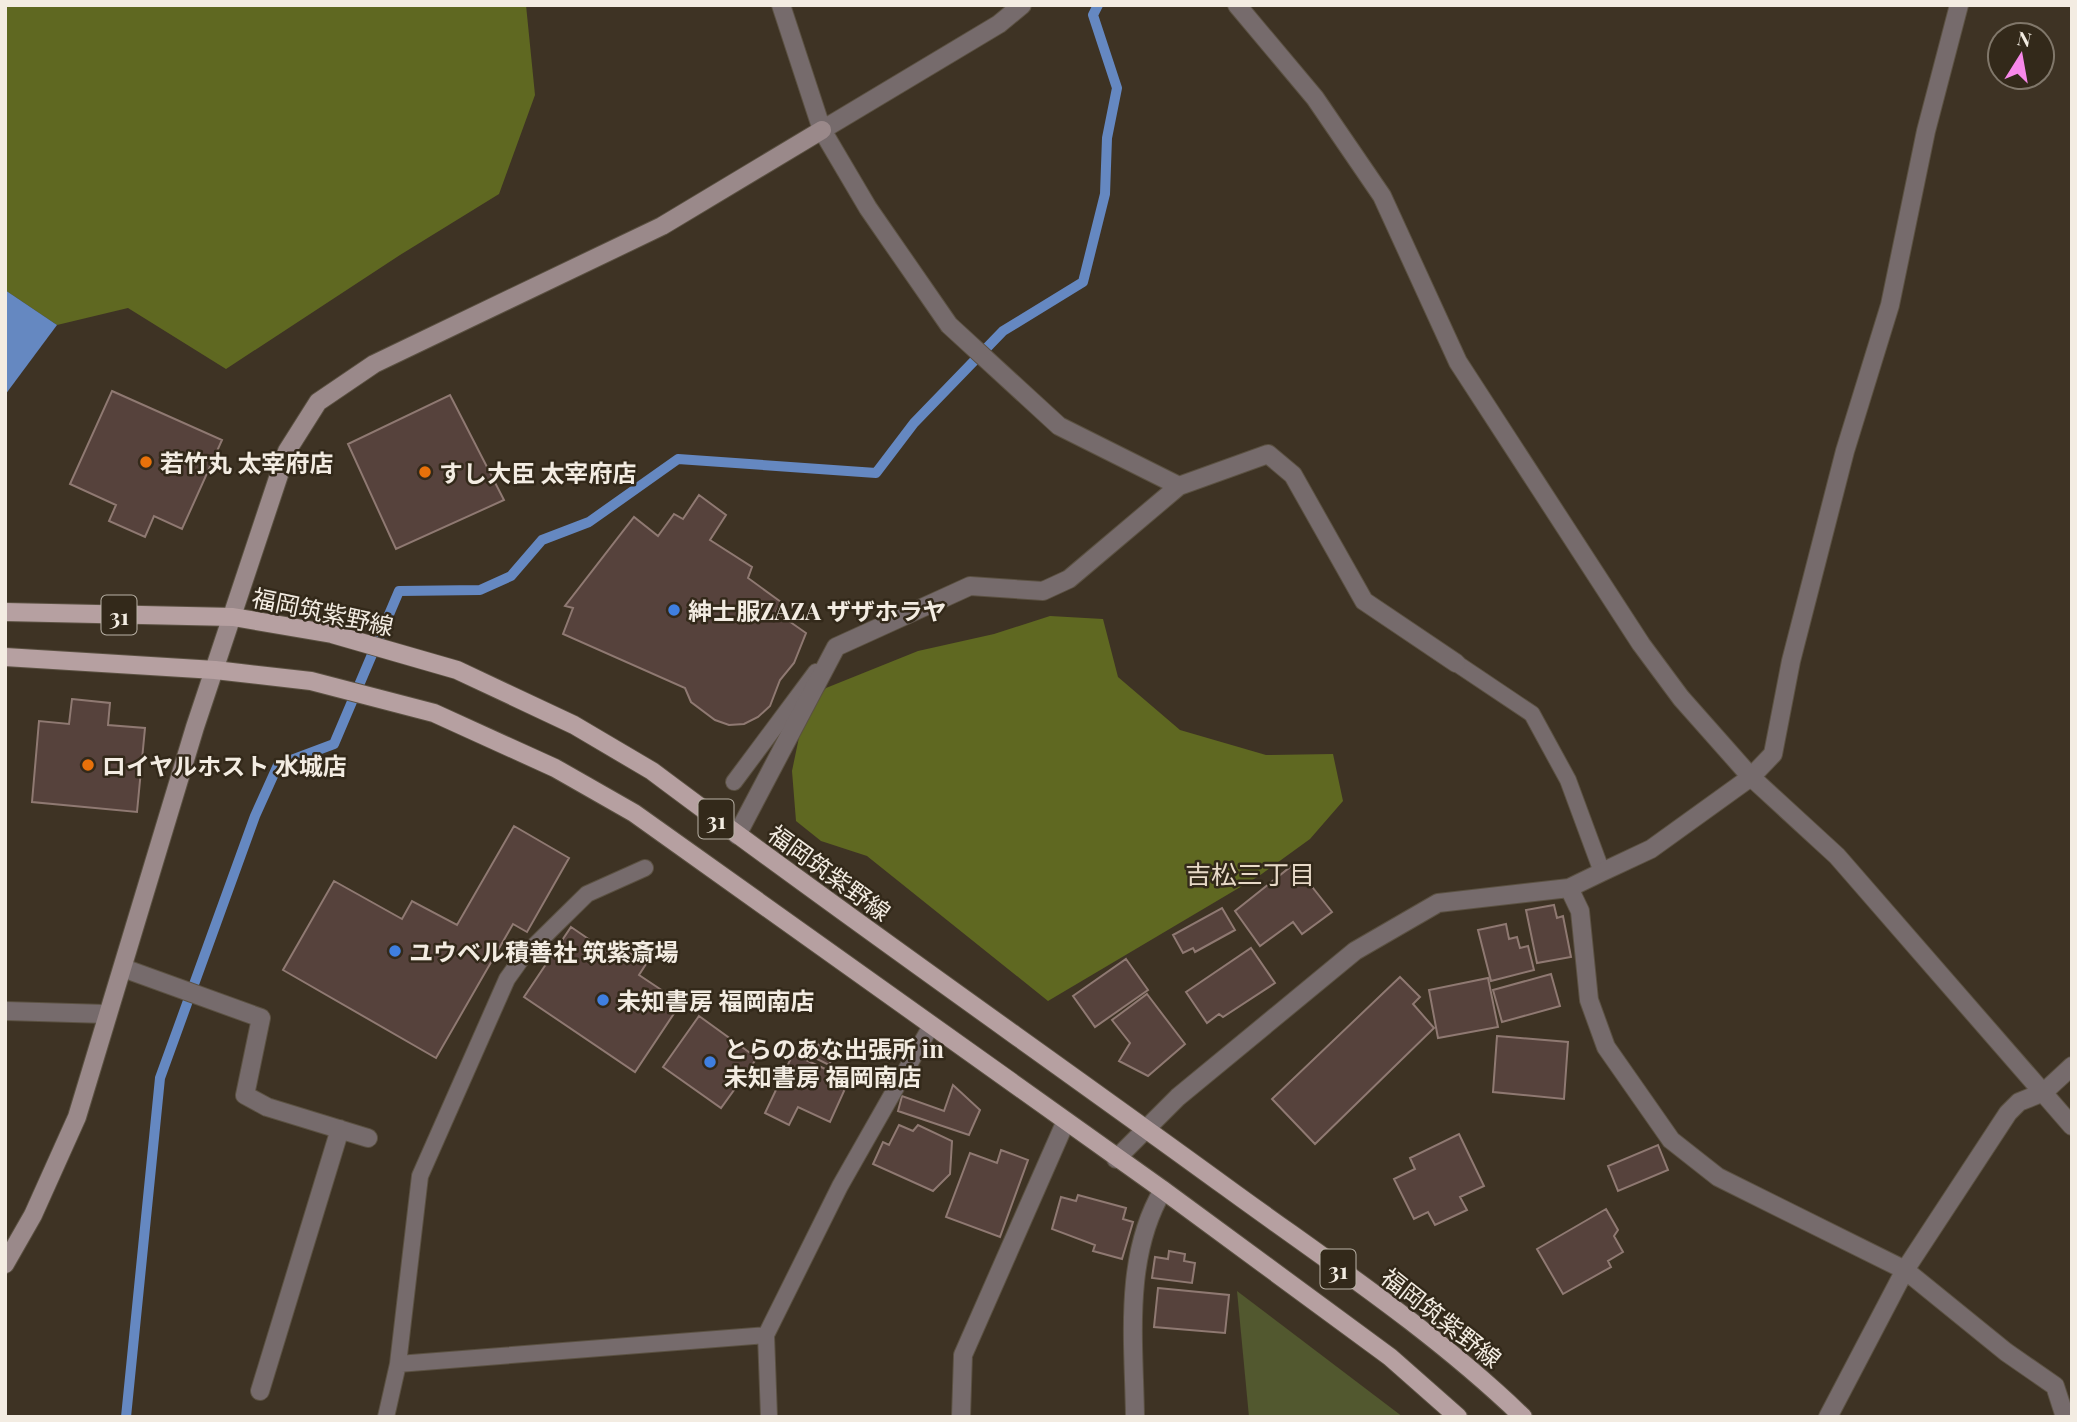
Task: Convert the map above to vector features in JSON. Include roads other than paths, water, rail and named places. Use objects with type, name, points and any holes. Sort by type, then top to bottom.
[{"type":"main road","name":"福岡筑紫野線","points":[[5,611],[233,617],[332,634],[457,670],[574,725],[652,771],[1402,1315],[1496,1391],[1523,1417]]},
{"type":"main road","name":"31","points":[[5,657],[215,670],[311,681],[434,713],[555,768],[634,813],[1116,1159],[1163,1189],[1390,1357],[1458,1417]]},
{"type":"street","points":[[781,5],[822,130],[868,208],[949,325],[1059,426],[1179,486]]},
{"type":"street","points":[[5,1264],[33,1215],[77,1117],[195,727],[287,451],[318,402],[373,364],[662,226],[999,24],[1022,5]]},
{"type":"street","points":[[1237,5],[1315,98],[1381,196],[1458,362],[1641,644],[1681,698],[1751,777],[1837,856],[2072,1126]]},
{"type":"street","points":[[1116,1159],[1178,1097],[1355,951],[1438,903],[1569,888],[1651,849],[1751,777],[1773,754],[1791,661],[1845,451],[1890,305],[1926,131],[1959,5]]},
{"type":"street","points":[[737,835],[836,647],[970,586],[1043,591],[1069,579],[1179,486],[1268,454],[1293,475],[1364,601],[1456,663]]},
{"type":"street","points":[[1569,888],[1580,911],[1589,1000],[1606,1047],[1671,1140],[1718,1177],[1905,1270],[2006,1352],[2055,1386],[2065,1417]]},
{"type":"street","points":[[123,968],[261,1018],[245,1095],[267,1107],[368,1138]]},
{"type":"street","points":[[5,1011],[106,1014]]},
{"type":"street","points":[[1828,1417],[1905,1270],[2008,1112],[2019,1102],[2044,1092],[2072,1066]]},
{"type":"street","points":[[961,1417],[963,1355],[1065,1122]]},
{"type":"street","points":[[260,1391],[340,1129]]},
{"type":"street","points":[[1135,1417],[1134,1278],[1151,1210],[1163,1189]]},
{"type":"lane","points":[[734,782],[836,647]]},
{"type":"lane","points":[[1456,663],[1532,714],[1568,780],[1602,872]]},
{"type":"lane","points":[[386,1417],[398,1364],[420,1176],[507,979],[522,958],[587,894],[645,868]]},
{"type":"lane","points":[[769,1417],[766,1335],[841,1186],[931,1026]]},
{"type":"lane","points":[[398,1364],[766,1335]]},
{"type":"water","points":[[5,290],[57,325],[5,395]]},
{"type":"waterway","points":[[126,1417],[160,1078],[255,816],[278,765],[334,744],[399,591],[480,590],[511,576],[542,540],[589,522],[678,459],[876,473],[914,423],[1003,331],[1083,282],[1105,194],[1107,138],[1117,88],[1093,15],[1098,5]]},
{"type":"place","name":"若竹丸 太宰府店","points":[[146,462]]},
{"type":"place","name":"すし大臣 太宰府店","points":[[425,472]]},
{"type":"place","name":"紳士服ZAZA ザザホラヤ","points":[[674,610]]},
{"type":"place","name":"ロイヤルホスト 水城店","points":[[88,765]]},
{"type":"place","name":"ユウベル積善社 筑紫斎場","points":[[395,951]]},
{"type":"place","name":"未知書房 福岡南店","points":[[603,1000]]},
{"type":"place","name":"とらのあな出張所 in 未知書房 福岡南店","points":[[710,1062]]},
{"type":"district","name":"吉松三丁目","points":[[1250,873]]}]
